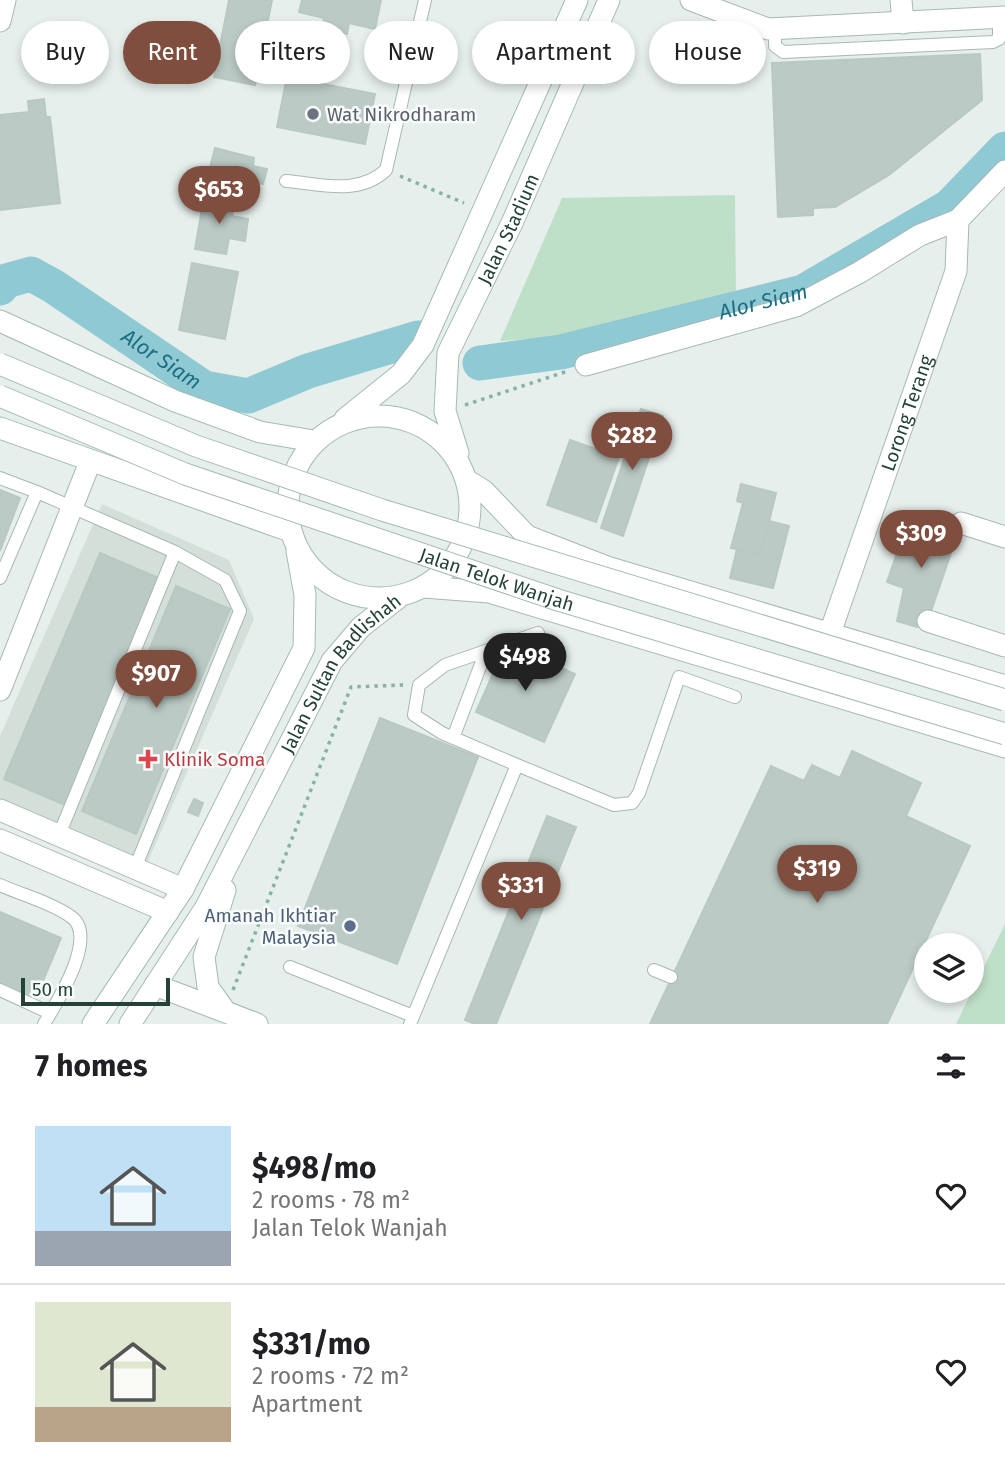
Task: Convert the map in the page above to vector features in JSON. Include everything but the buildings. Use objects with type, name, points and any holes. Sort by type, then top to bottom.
[{"type":"main road","points":[[0,21],[5,0]]},
{"type":"main road","name":"Jalan Stadium","points":[[338,424],[413,361],[578,0]]},
{"type":"main road","name":"Jalan Stadium","points":[[464,471],[446,411],[449,353],[512,223],[609,0]]},
{"type":"main road","points":[[691,0],[754,26],[775,29],[1002,18]]},
{"type":"main road","points":[[901,0],[903,23]]},
{"type":"main road","points":[[586,365],[796,306],[860,272],[920,235],[958,220],[1005,171]]},
{"type":"main road","name":"Lorong Terang","points":[[830,633],[956,271],[958,220]]},
{"type":"main road","points":[[6,324],[175,401],[260,432],[314,442]]},
{"type":"main road","name":"Jalan Telok Wanjah","points":[[0,364],[196,446],[382,510],[1002,690]]},
{"type":"main road","name":"Jalan Telok Wanjah","points":[[0,396],[185,474],[558,600],[1005,734]]},
{"type":"main road","points":[[464,471],[472,512],[465,541],[448,568],[420,589],[397,597],[355,595],[319,576],[293,537],[288,499],[296,468],[314,442],[338,424],[365,416],[393,415],[420,424],[436,435],[464,471],[527,536],[607,567],[830,633],[1002,690],[1005,654]]},
{"type":"main road","points":[[0,428],[293,537]]},
{"type":"main road","points":[[0,690],[90,462]]},
{"type":"main road","points":[[961,523],[1005,537]]},
{"type":"main road","name":"Jalan Sultan Badlishah","points":[[93,1024],[183,889],[304,648],[305,595],[293,537]]},
{"type":"main road","points":[[420,589],[489,592],[1005,747]]},
{"type":"main road","name":"Jalan Sultan Badlishah","points":[[130,1024],[206,907],[332,661],[377,612],[396,599],[420,589]]},
{"type":"main road","points":[[928,621],[1005,646]]},
{"type":"main road","points":[[0,810],[183,889]]},
{"type":"main road","points":[[225,1011],[208,987],[204,957],[243,834]]},
{"type":"main road","points":[[0,840],[168,912]]},
{"type":"main road","points":[[155,985],[257,1024]]},
{"type":"lane","points":[[286,181],[353,187],[370,183],[386,170],[425,0]]},
{"type":"lane","points":[[775,29],[775,46],[783,52],[993,42],[999,39],[1002,18]]},
{"type":"lane","points":[[0,478],[73,506],[175,552],[225,580],[240,611],[135,868]]},
{"type":"lane","points":[[0,578],[37,492]]},
{"type":"lane","points":[[59,835],[175,552]]},
{"type":"lane","points":[[538,633],[445,665],[419,685],[414,715],[453,738],[614,805],[632,803],[639,793],[679,677],[735,697]]},
{"type":"lane","points":[[453,738],[486,651]]},
{"type":"lane","points":[[290,967],[411,1020],[517,765]]},
{"type":"lane","points":[[0,885],[72,917],[80,929],[82,941],[47,1018],[0,990]]},
{"type":"lane","points":[[654,970],[671,978]]},
{"type":"path","points":[[386,170],[483,209]]},
{"type":"path","points":[[446,411],[586,365]]},
{"type":"path","points":[[225,1011],[351,687],[419,685]]},
{"type":"shaded area","points":[[102,504],[229,560],[254,619],[145,868],[0,805],[0,736]]},
{"type":"green space","points":[[735,195],[736,299],[595,334],[500,341],[562,198]]},
{"type":"green space","points":[[1005,924],[1005,1024],[956,1024],[966,1003],[984,1003],[984,967]]},
{"type":"waterway","name":"Alor Siam","points":[[480,363],[561,352],[803,292],[950,206],[1005,149]]},
{"type":"waterway","name":"Alor Siam","points":[[0,288],[6,281],[31,274],[204,388],[248,396],[308,371],[418,338]]},
{"type":"place","name":"Wat Nikrodharam","points":[[313,114]]},
{"type":"place","name":"Klinik Soma","points":[[148,759]]},
{"type":"place","name":"Amanah Ikhtiar Malaysia","points":[[350,926]]}]
